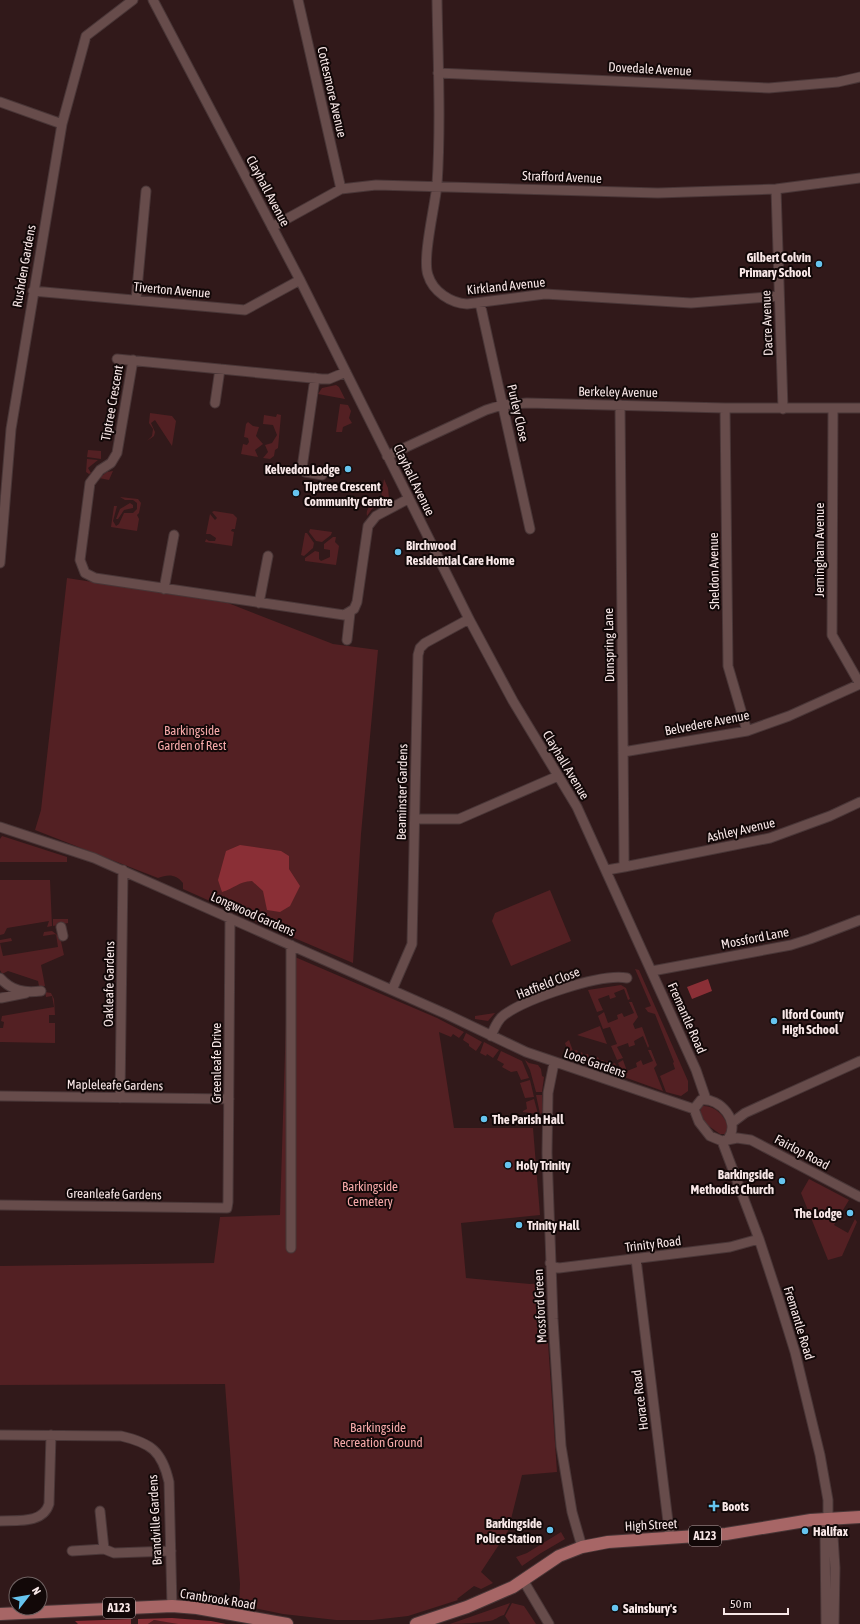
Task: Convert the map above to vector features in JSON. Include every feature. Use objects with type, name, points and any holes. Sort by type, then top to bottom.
[{"type":"main road","name":"High Street","points":[[523,1580],[559,1556],[582,1547],[608,1542],[726,1534],[828,1519],[860,1517]]},
{"type":"main road","name":"A123","points":[[416,1624],[472,1605],[513,1587],[523,1580]]},
{"type":"main road","name":"Cranbrook Road","points":[[0,1614],[172,1606],[197,1608],[287,1624]]},
{"type":"street","name":"Rushden Gardens","points":[[0,563],[1,529],[11,429],[62,124],[86,36],[133,0]]},
{"type":"street","name":"Clayhall Avenue","points":[[153,0],[300,280],[469,619],[513,701],[577,807],[652,971]]},
{"type":"street","name":"Cottesmore Avenue","points":[[298,0],[341,189]]},
{"type":"street","name":"Kirkland Avenue","points":[[437,0],[437,185],[427,259],[428,276],[438,291],[456,303],[480,303],[545,294],[691,303],[780,296]]},
{"type":"street","name":"Dovedale Avenue","points":[[438,73],[769,88],[838,82],[860,77]]},
{"type":"street","points":[[0,102],[62,124]]},
{"type":"street","name":"Strafford Avenue","points":[[272,227],[341,189],[376,185],[437,185],[658,193],[776,189],[860,178]]},
{"type":"street","name":"Dacre Avenue","points":[[776,189],[783,408]]},
{"type":"street","points":[[136,300],[146,191]]},
{"type":"street","name":"Tiverton Avenue","points":[[34,291],[246,310],[300,280]]},
{"type":"street","name":"Purley Close","points":[[480,303],[530,529]]},
{"type":"street","name":"Tiptree Crescent","points":[[118,359],[329,379],[346,372]]},
{"type":"street","name":"Tiptree Crescent","points":[[133,360],[117,454],[111,463],[100,470],[90,483],[80,560],[85,573],[95,578],[337,616],[350,613]]},
{"type":"street","points":[[215,403],[220,369]]},
{"type":"street","points":[[315,378],[302,468],[305,472],[322,475]]},
{"type":"street","name":"Berkeley Avenue","points":[[387,456],[486,410],[502,405],[860,408]]},
{"type":"street","name":"Dunspring Lane","points":[[620,405],[624,867]]},
{"type":"street","name":"Sheldon Avenue","points":[[725,408],[728,666],[747,731]]},
{"type":"street","name":"Jerningham Avenue","points":[[833,408],[832,636],[860,684]]},
{"type":"street","points":[[347,640],[350,613],[354,609],[358,595],[368,526],[376,516],[408,499]]},
{"type":"street","points":[[164,589],[174,535]]},
{"type":"street","points":[[260,603],[268,556]]},
{"type":"street","name":"Beaminster Gardens","points":[[392,990],[412,944],[418,655],[420,648],[425,643],[469,619]]},
{"type":"street","name":"Belvedere Avenue","points":[[623,752],[747,731],[789,716],[860,684]]},
{"type":"street","points":[[415,819],[459,819],[558,776]]},
{"type":"street","name":"Ashley Avenue","points":[[624,867],[770,838],[830,816],[860,802]]},
{"type":"street","name":"Longwood Gardens","points":[[0,827],[94,858],[123,870],[392,990],[491,1036]]},
{"type":"street","points":[[607,870],[624,867]]},
{"type":"street","name":"Oakleafe Gardens","points":[[120,1098],[123,870]]},
{"type":"street","name":"Greenleafe Drive","points":[[227,1208],[230,918]]},
{"type":"street","name":"Mossford Lane","points":[[652,971],[791,945],[860,920]]},
{"type":"street","points":[[291,945],[291,1248]]},
{"type":"street","name":"Fremantle Road","points":[[652,971],[696,1070],[706,1099]]},
{"type":"street","name":"Hatfield Close","points":[[491,1036],[499,1020],[504,1015],[536,1000],[584,982],[620,977],[627,978]]},
{"type":"street","points":[[0,978],[7,985],[18,991],[29,993]]},
{"type":"street","points":[[1,998],[41,991]]},
{"type":"street","name":"Looe Gardens","points":[[491,1036],[554,1063],[694,1109]]},
{"type":"street","points":[[733,1122],[745,1113],[860,1061]]},
{"type":"street","name":"Mossford Green","points":[[554,1063],[548,1093],[550,1263],[561,1446],[572,1512],[582,1547]]},
{"type":"street","name":"Mapleleafe Gardens","points":[[0,1096],[229,1099]]},
{"type":"street","points":[[706,1099],[717,1103],[733,1122],[733,1133],[725,1140],[710,1136],[703,1129],[695,1116],[694,1109],[701,1100],[706,1099]]},
{"type":"street","name":"Fremantle Road","points":[[725,1140],[759,1239],[795,1352],[807,1396],[822,1460],[828,1519]]},
{"type":"street","name":"Fairlop Road","points":[[725,1140],[750,1140],[860,1197]]},
{"type":"street","name":"Greanleafe Gardens","points":[[0,1206],[227,1208]]},
{"type":"street","name":"Trinity Road","points":[[550,1263],[554,1267],[559,1268],[730,1247],[759,1239]]},
{"type":"street","name":"Horace Road","points":[[636,1258],[670,1538]]},
{"type":"street","name":"Brandville Gardens","points":[[0,1435],[121,1436],[140,1440],[154,1450],[165,1464],[169,1482],[172,1606]]},
{"type":"street","points":[[0,1521],[38,1518],[47,1511],[49,1504],[51,1435]]},
{"type":"street","points":[[100,1511],[104,1549]]},
{"type":"street","points":[[826,1624],[825,1533],[828,1519]]},
{"type":"street","points":[[828,1519],[833,1532],[835,1568],[834,1624]]},
{"type":"street","points":[[72,1551],[104,1549],[114,1553],[170,1551]]},
{"type":"street","points":[[523,1580],[549,1624]]},
{"type":"green space","points":[[336,385],[339,387],[345,399],[318,394],[322,388]]},
{"type":"green space","points":[[340,404],[348,405],[351,411],[349,418],[352,423],[343,427],[342,432],[336,432]]},
{"type":"green space","points":[[150,413],[172,416],[176,421],[172,446],[155,420],[151,423],[155,432],[154,436],[147,441],[152,436],[153,429],[149,423]]},
{"type":"green space","points":[[277,414],[281,415],[278,448],[275,450],[274,456],[270,459],[263,458],[268,452],[265,445],[272,443],[277,435],[273,425],[263,424],[264,415],[276,417]]},
{"type":"green space","points":[[248,422],[253,426],[259,427],[256,436],[263,444],[255,450],[258,457],[241,454],[243,444],[247,445],[249,442],[248,438],[244,437],[246,424]]},
{"type":"green space","points":[[88,450],[101,451],[101,459],[87,457]]},
{"type":"green space","points":[[87,459],[98,460],[88,468],[91,473],[89,474],[86,472]]},
{"type":"green space","points":[[113,471],[109,480],[99,478],[107,472]]},
{"type":"green space","points":[[384,479],[388,488],[389,498],[372,509],[367,516],[367,510],[381,498]]},
{"type":"green space","points":[[120,497],[138,499],[141,503],[139,513],[137,515],[139,519],[137,531],[111,527],[114,506],[117,506],[113,521],[116,526],[119,524],[124,513],[133,513],[137,509],[137,503],[133,500],[125,500]]},
{"type":"green space","points":[[130,503],[133,505],[133,508],[124,510],[118,519],[116,519],[120,509]]},
{"type":"green space","points":[[212,512],[233,514],[237,518],[235,529],[232,529],[231,531],[234,532],[232,546],[205,542],[206,539],[209,541],[215,541],[216,538],[210,534],[206,534],[210,514],[215,520],[217,518]]},
{"type":"green space","points":[[310,529],[332,532],[331,535],[322,542],[316,541],[309,532]]},
{"type":"green space","points":[[305,533],[307,533],[314,543],[313,548],[304,556],[301,555]]},
{"type":"green space","points":[[333,537],[336,537],[335,542],[339,546],[336,565],[305,561],[305,558],[315,551],[319,552],[319,559],[321,561],[330,557],[330,550],[324,549],[324,544]]},
{"type":"green space","name":"Barkingside Garden of Rest","points":[[67,578],[228,603],[333,644],[378,650],[361,834],[353,963],[292,937],[289,931],[282,928],[275,930],[183,889],[183,883],[175,876],[168,875],[158,878],[35,830],[41,810]]},
{"type":"green space","points":[[2,836],[67,857],[67,862],[0,862],[0,839]]},
{"type":"green space","points":[[0,880],[50,880],[52,926],[47,927],[49,921],[7,928],[4,934],[0,935]]},
{"type":"green space","points":[[550,890],[571,941],[511,966],[492,921],[495,913]]},
{"type":"green space","points":[[53,919],[68,919],[68,923],[53,926]]},
{"type":"green space","points":[[52,931],[56,934],[43,936],[44,932]]},
{"type":"green space","points":[[56,934],[60,937],[64,955],[41,965],[45,986],[39,986],[38,981],[8,971],[2,974],[0,970],[0,943],[3,956],[58,947]]},
{"type":"green space","points":[[11,938],[12,941],[0,943],[0,940]]},
{"type":"green space","points":[[288,954],[437,1018],[464,1032],[459,1038],[453,1034],[451,1037],[439,1032],[454,1128],[533,1128],[540,1215],[461,1223],[466,1278],[530,1284],[544,1283],[540,1288],[541,1296],[545,1300],[557,1472],[522,1475],[508,1531],[481,1572],[493,1583],[481,1589],[474,1586],[457,1599],[458,1600],[408,1616],[373,1620],[336,1620],[283,1614],[239,1605],[240,1584],[225,1384],[0,1385],[0,1266],[214,1263],[220,1217],[280,1215]]},
{"type":"green space","points":[[635,969],[639,970],[688,1081],[688,1091],[681,1096],[666,1092],[660,1076],[675,1069],[674,1062],[655,1014],[648,1012],[645,1008],[651,1006]]},
{"type":"green space","points":[[621,985],[626,988],[630,999],[628,1000],[624,989],[614,993],[616,997],[610,999],[609,995],[598,999],[603,1010],[597,1012],[588,990]]},
{"type":"green space","points":[[45,992],[51,993],[54,999],[55,1015],[49,1015],[49,1023],[55,1023],[55,1043],[0,1042],[0,1028],[3,1028],[4,1022],[1,1021],[2,1016],[54,1007],[52,996],[46,997]]},
{"type":"green space","points":[[629,1002],[632,1002],[638,1017],[633,1024],[635,1029],[642,1027],[649,1046],[648,1048],[643,1036],[634,1041],[635,1045],[629,1047],[628,1043],[617,1047],[623,1058],[617,1060],[611,1046],[617,1044],[610,1027],[603,1029],[598,1016],[604,1012],[608,1023],[618,1019],[617,1015],[622,1013],[624,1017],[634,1013]]},
{"type":"green space","points":[[495,1013],[488,1021],[475,1019],[475,1016]]},
{"type":"green space","points":[[600,1026],[607,1044],[577,1035]]},
{"type":"green space","points":[[466,1033],[482,1042],[476,1051],[463,1040]]},
{"type":"green space","points":[[569,1040],[573,1051],[577,1050],[579,1054],[582,1052],[583,1055],[588,1054],[589,1057],[593,1056],[594,1059],[598,1057],[600,1061],[608,1061],[610,1065],[615,1063],[620,1076],[571,1060],[565,1043]]},
{"type":"green space","points":[[484,1042],[499,1050],[493,1058],[487,1054],[486,1056],[480,1053]]},
{"type":"green space","points":[[648,1050],[651,1050],[657,1065],[654,1068],[663,1091],[624,1077],[618,1063],[623,1060],[627,1071],[637,1067],[636,1063],[641,1060],[643,1065],[653,1061]]},
{"type":"green space","points":[[501,1051],[522,1061],[529,1078],[521,1080],[517,1071],[511,1072],[502,1067],[504,1064],[497,1060]]},
{"type":"green space","points":[[525,1060],[529,1063],[538,1065],[541,1069],[542,1076],[544,1077],[542,1092],[536,1092],[530,1070]]},
{"type":"green space","points":[[530,1080],[534,1097],[525,1098],[520,1083]]},
{"type":"green space","points":[[536,1095],[542,1095],[543,1112],[540,1114]]},
{"type":"green space","points":[[534,1099],[538,1114],[523,1112],[527,1109],[526,1102]]},
{"type":"green space","points":[[702,1106],[711,1107],[721,1114],[728,1125],[726,1134],[720,1134],[706,1124],[700,1112]]},
{"type":"green space","points":[[809,1179],[849,1200],[834,1225],[848,1233],[855,1219],[857,1222],[842,1256],[828,1260],[801,1193]]},
{"type":"green space","points":[[561,1532],[565,1539],[522,1566],[516,1557],[527,1553]]},
{"type":"green space","points":[[510,1603],[504,1615],[493,1620],[475,1623],[450,1624]]},
{"type":"green space","points":[[512,1603],[524,1606],[536,1624],[510,1624],[505,1616]]},
{"type":"green space","points":[[154,1620],[177,1623],[178,1624],[148,1624]]},
{"type":"shaded area","points":[[240,845],[281,851],[289,856],[289,869],[300,886],[290,906],[280,912],[267,910],[263,891],[252,881],[243,883],[222,892],[218,880],[226,851]]},
{"type":"shaded area","points":[[708,979],[712,991],[692,999],[687,987]]},
{"type":"shaded area","points":[[172,1618],[211,1621],[226,1624],[178,1624],[154,1620],[148,1624],[138,1624],[138,1619]]},
{"type":"shaded area","points":[[131,1619],[131,1624],[78,1624],[75,1621]]},
{"type":"place","name":"Gilbert Colvin Primary School","points":[[819,264]]},
{"type":"place","name":"Kelvedon Lodge","points":[[348,469]]},
{"type":"place","name":"Tiptree Crescent Community Centre","points":[[296,493]]},
{"type":"place","name":"Birchwood Residential Care Home","points":[[398,552]]},
{"type":"place","name":"Ilford County High School","points":[[774,1021]]},
{"type":"place","name":"The Parish Hall","points":[[484,1119]]},
{"type":"place","name":"Holy Trinity","points":[[508,1165]]},
{"type":"place","name":"Barkingside Methodist Church","points":[[782,1181]]},
{"type":"place","name":"The Lodge","points":[[850,1213]]},
{"type":"place","name":"Trinity Hall","points":[[519,1225]]},
{"type":"place","name":"Boots","points":[[714,1506]]},
{"type":"place","name":"Barkingside Police Station","points":[[550,1530]]},
{"type":"place","name":"Halifax","points":[[805,1531]]},
{"type":"place","name":"Sainsbury's","points":[[615,1608]]},
{"type":"park label","name":"Barkingside Cemetery","points":[[370,1194]]},
{"type":"park label","name":"Barkingside Recreation Ground","points":[[378,1434]]}]
